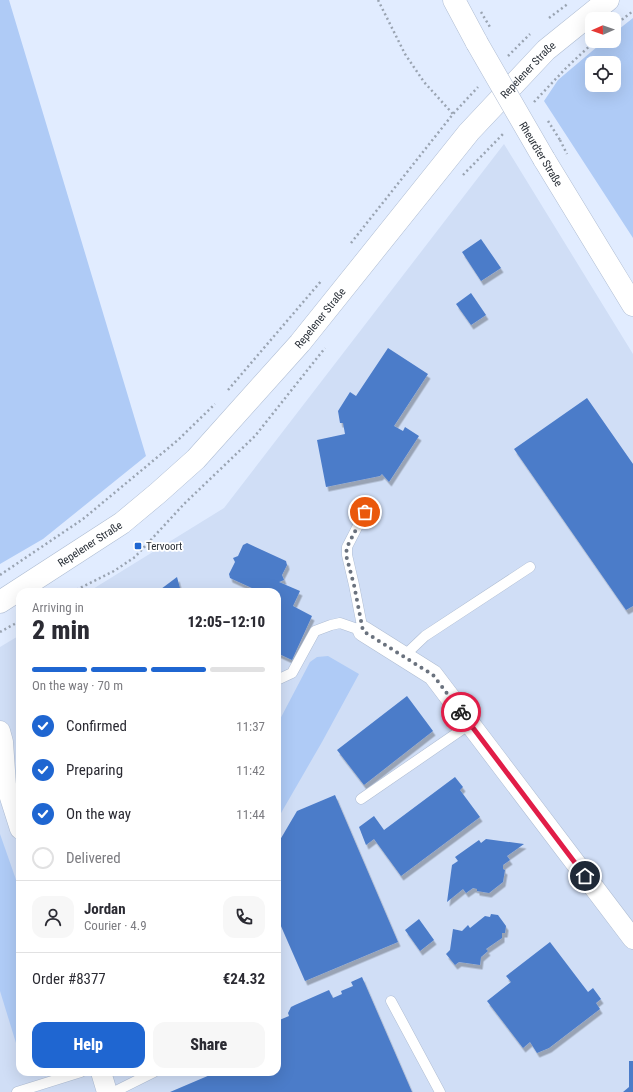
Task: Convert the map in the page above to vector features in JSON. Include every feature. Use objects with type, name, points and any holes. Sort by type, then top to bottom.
[{"type":"main road","name":"Rheurdter Straße","points":[[454,0],[544,159],[633,305]]},
{"type":"main road","name":"Repelener Straße","points":[[22,588],[122,523],[196,459],[300,343],[468,132],[546,50],[608,0]]},
{"type":"main road","name":"Repelener Straße","points":[[0,602],[16,592]]},
{"type":"street","points":[[363,631],[433,675],[633,939]]},
{"type":"street","points":[[0,731],[3,742],[3,780],[16,812]]},
{"type":"street","points":[[102,1076],[107,1092]]},
{"type":"lane","points":[[363,631],[354,585],[346,555],[347,547],[365,512]]},
{"type":"lane","points":[[404,656],[425,636],[530,567]]},
{"type":"lane","points":[[281,678],[292,673],[315,631],[340,623],[363,631]]},
{"type":"lane","points":[[361,798],[470,724]]},
{"type":"lane","points":[[391,1001],[440,1092]]},
{"type":"lane","points":[[17,1092],[68,1076]]},
{"type":"lane","points":[[114,1092],[146,1076]]},
{"type":"path","points":[[378,0],[405,54],[424,82],[468,132]]},
{"type":"path","points":[[544,23],[572,0]]},
{"type":"path","points":[[621,20],[633,11]]},
{"type":"path","points":[[505,59],[532,33]]},
{"type":"path","points":[[350,244],[453,114],[479,86]]},
{"type":"path","points":[[227,390],[326,274]]},
{"type":"path","points":[[0,575],[82,520],[178,440],[218,402]]},
{"type":"path","points":[[0,632],[16,623]]},
{"type":"shaded area","points":[[0,0],[9,0],[146,456],[43,539],[0,564]]},
{"type":"shaded area","points":[[633,18],[633,238],[544,101],[558,80],[585,57],[585,92],[621,92],[621,56],[586,56],[596,48],[621,48],[621,27]]},
{"type":"shaded area","points":[[504,144],[633,354],[633,1092],[0,1092],[0,647],[16,637],[16,1076],[281,1076],[281,588],[94,588],[224,508]]},
{"type":"shaded area","points":[[328,656],[359,674],[281,813],[281,717],[310,662],[317,657]]},
{"type":"shaded area","points":[[0,834],[16,880],[16,1043],[0,991]]},
{"type":"building","points":[[481,239],[501,268],[481,281],[462,252]]},
{"type":"building","points":[[471,293],[486,315],[471,325],[456,304]]},
{"type":"building","points":[[388,348],[428,374],[394,426],[403,431],[405,427],[419,436],[389,482],[382,474],[380,476],[326,487],[317,440],[345,434],[343,423],[340,423],[338,411],[350,392],[356,396]]},
{"type":"building","points":[[587,398],[633,464],[633,606],[626,610],[514,449]]},
{"type":"building","points":[[247,543],[286,561],[287,565],[282,575],[284,580],[279,582],[300,591],[293,606],[312,616],[292,660],[281,655],[281,588],[252,588],[230,578],[229,574],[235,562],[233,558],[238,556],[243,545]]},
{"type":"building","points":[[177,577],[180,588],[162,588]]},
{"type":"building","points":[[407,696],[433,731],[364,785],[337,750]]},
{"type":"building","points":[[455,777],[463,787],[460,790],[480,817],[401,876],[374,839],[366,845],[359,827],[374,816],[384,830]]},
{"type":"building","points":[[335,795],[398,942],[305,981],[281,926],[281,838],[297,811]]},
{"type":"building","points":[[486,839],[524,844],[507,856],[510,860],[503,865],[503,869],[505,870],[503,882],[489,893],[477,891],[477,889],[473,888],[466,893],[463,889],[447,902],[452,865],[458,861],[455,857],[479,840],[481,843]]},
{"type":"building","points":[[491,914],[498,915],[506,926],[505,933],[502,933],[502,938],[486,949],[488,951],[481,957],[480,965],[459,962],[455,965],[446,954],[450,950],[453,929],[462,931],[468,925],[470,928],[485,916],[490,917]]},
{"type":"building","points":[[419,919],[434,940],[420,951],[405,930]]},
{"type":"building","points":[[550,942],[588,992],[593,988],[601,999],[596,1003],[600,1009],[549,1048],[537,1053],[530,1042],[523,1048],[487,1001],[511,982],[506,976]]},
{"type":"building","points":[[362,977],[412,1092],[170,1092],[208,1076],[281,1076],[281,1019],[289,1016],[288,1013],[291,1007],[329,990],[333,998],[342,994],[341,991],[353,986],[351,982]]},
{"type":"building","points":[[629,1061],[633,1061],[633,1092],[623,1092],[629,1087]]},
{"type":"way so far","points":[[365,512],[347,547],[346,555],[354,585],[363,631],[433,675],[461,712]]},
{"type":"place","name":"Tervoort","points":[[138,546]]},
{"type":"route","points":[[461,712],[585,876]]}]
